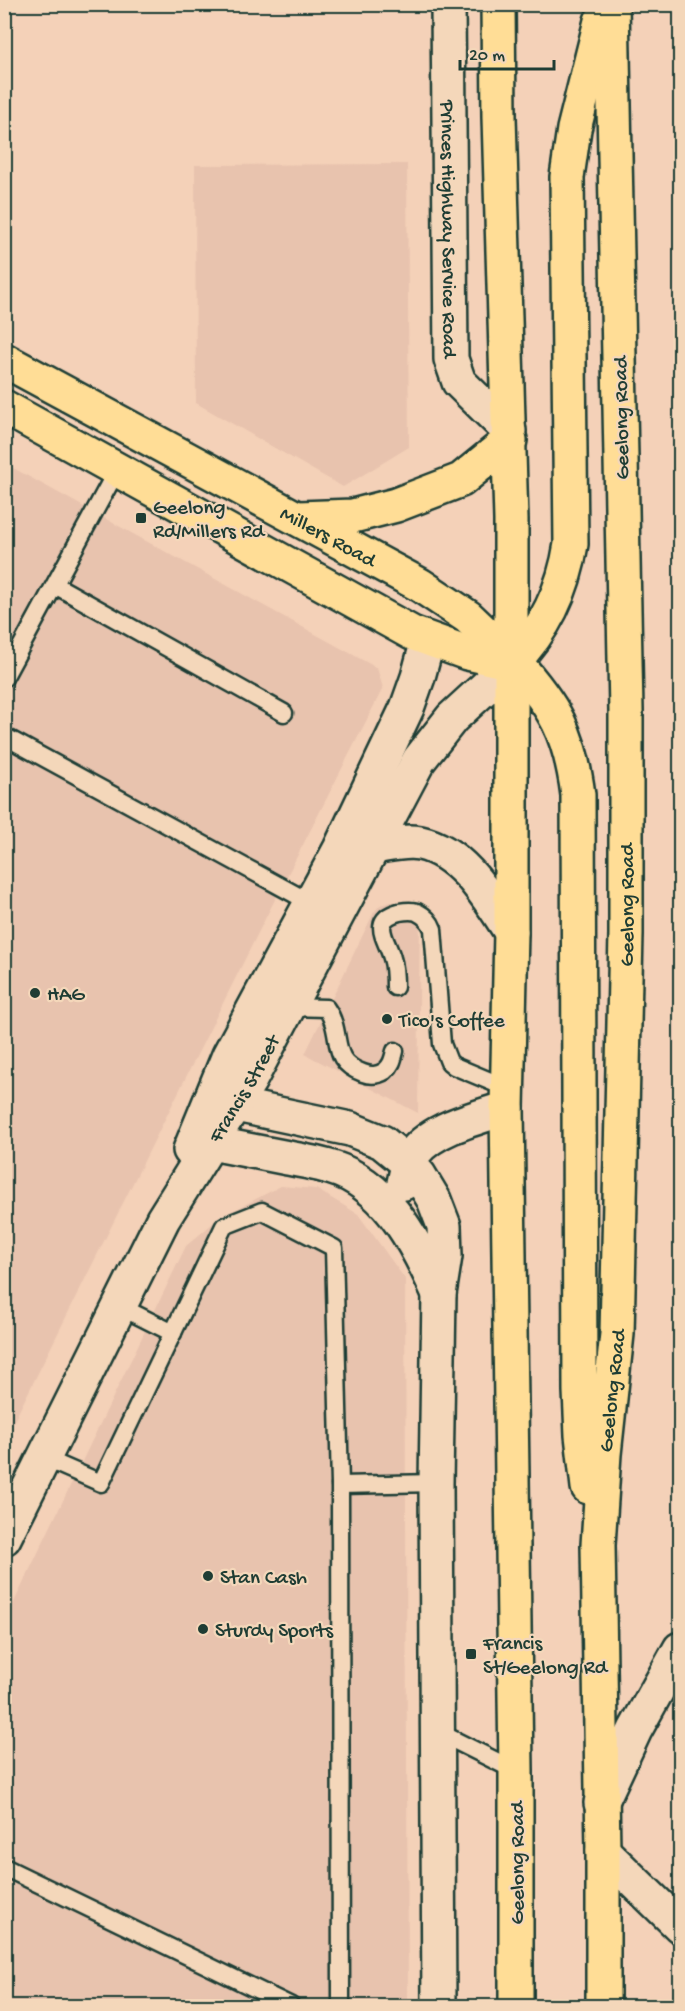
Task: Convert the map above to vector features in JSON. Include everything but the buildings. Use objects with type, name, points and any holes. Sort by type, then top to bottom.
[{"type":"main road","name":"Geelong Road","points":[[498,4],[499,129],[510,435],[513,661],[508,1098],[516,1771],[516,2007]]},
{"type":"main road","points":[[598,1545],[585,1470],[580,1391],[578,795],[573,763],[562,728],[537,686],[513,661],[542,626],[553,608],[564,578],[570,551],[572,506],[567,177],[574,129],[605,4]]},
{"type":"main road","name":"Geelong Road","points":[[603,2007],[598,1545],[618,1322],[626,934],[625,699],[612,4]]},
{"type":"main road","name":"Millers Road","points":[[4,360],[438,596],[468,617],[513,661]]},
{"type":"main road","name":"Millers Road","points":[[4,406],[412,633],[467,653],[513,661]]},
{"type":"main road","points":[[276,557],[297,518],[353,516],[396,505],[460,480],[510,435]]},
{"type":"street","name":"Princes Highway Service Road","points":[[448,4],[451,358],[459,382],[510,435]]},
{"type":"street","points":[[4,1538],[207,1129],[229,1055],[324,910],[355,818],[407,708],[428,640]]},
{"type":"street","name":"Francis Street","points":[[236,1105],[289,1007],[324,910],[374,847],[426,750],[452,718],[513,661]]},
{"type":"street","points":[[374,847],[412,842],[427,845],[443,853],[458,863],[471,877],[511,932]]},
{"type":"street","points":[[401,1224],[402,1194],[409,1164],[419,1148],[435,1136],[508,1098]]},
{"type":"street","points":[[207,1129],[236,1105],[360,1132],[382,1142],[409,1164],[429,1190],[444,1226],[445,1256],[439,1293],[436,1483],[439,2007]]},
{"type":"street","points":[[207,1129],[341,1171],[371,1190],[401,1224],[423,1260],[439,1293]]},
{"type":"street","name":"Geelong Road","points":[[601,1803],[635,1730],[681,1649]]},
{"type":"street","points":[[603,1851],[681,1926]]},
{"type":"lane","points":[[4,678],[118,468]]},
{"type":"lane","points":[[55,585],[284,713]]},
{"type":"lane","points":[[4,736],[324,910]]},
{"type":"lane","points":[[394,987],[393,962],[382,927],[390,915],[412,910],[426,918],[433,929],[442,1044],[447,1058],[451,1064],[508,1098]]},
{"type":"lane","points":[[289,1007],[326,1008],[336,1029],[340,1057],[357,1071],[374,1075],[383,1072],[392,1063],[394,1051]]},
{"type":"lane","points":[[44,1458],[101,1483],[224,1226],[262,1212],[334,1248],[340,1485],[341,2007]]},
{"type":"lane","points":[[119,1306],[173,1333]]},
{"type":"lane","points":[[340,1485],[436,1483]]},
{"type":"lane","points":[[438,1732],[516,1771]]},
{"type":"lane","points":[[4,1867],[291,2007]]},
{"type":"shaded area","points":[[407,164],[409,447],[343,487],[196,403],[195,165]]},
{"type":"shaded area","points":[[4,463],[377,668],[383,688],[5,1439]]},
{"type":"shaded area","points":[[391,902],[420,904],[418,1113],[305,1054],[374,912],[380,905]]},
{"type":"shaded area","points":[[281,1186],[316,1189],[358,1214],[405,1279],[408,2006],[5,2006],[4,1623],[186,1246],[219,1218]]},
{"type":"place","name":"Geelong Rd/Millers Rd","points":[[141,518]]},
{"type":"place","name":"HAG","points":[[35,993]]},
{"type":"place","name":"Tico's Coffee","points":[[387,1019]]},
{"type":"place","name":"Stan Cash","points":[[208,1576]]},
{"type":"place","name":"Sturdy Sports","points":[[203,1629]]},
{"type":"place","name":"Francis St/Geelong Rd","points":[[471,1654]]}]
